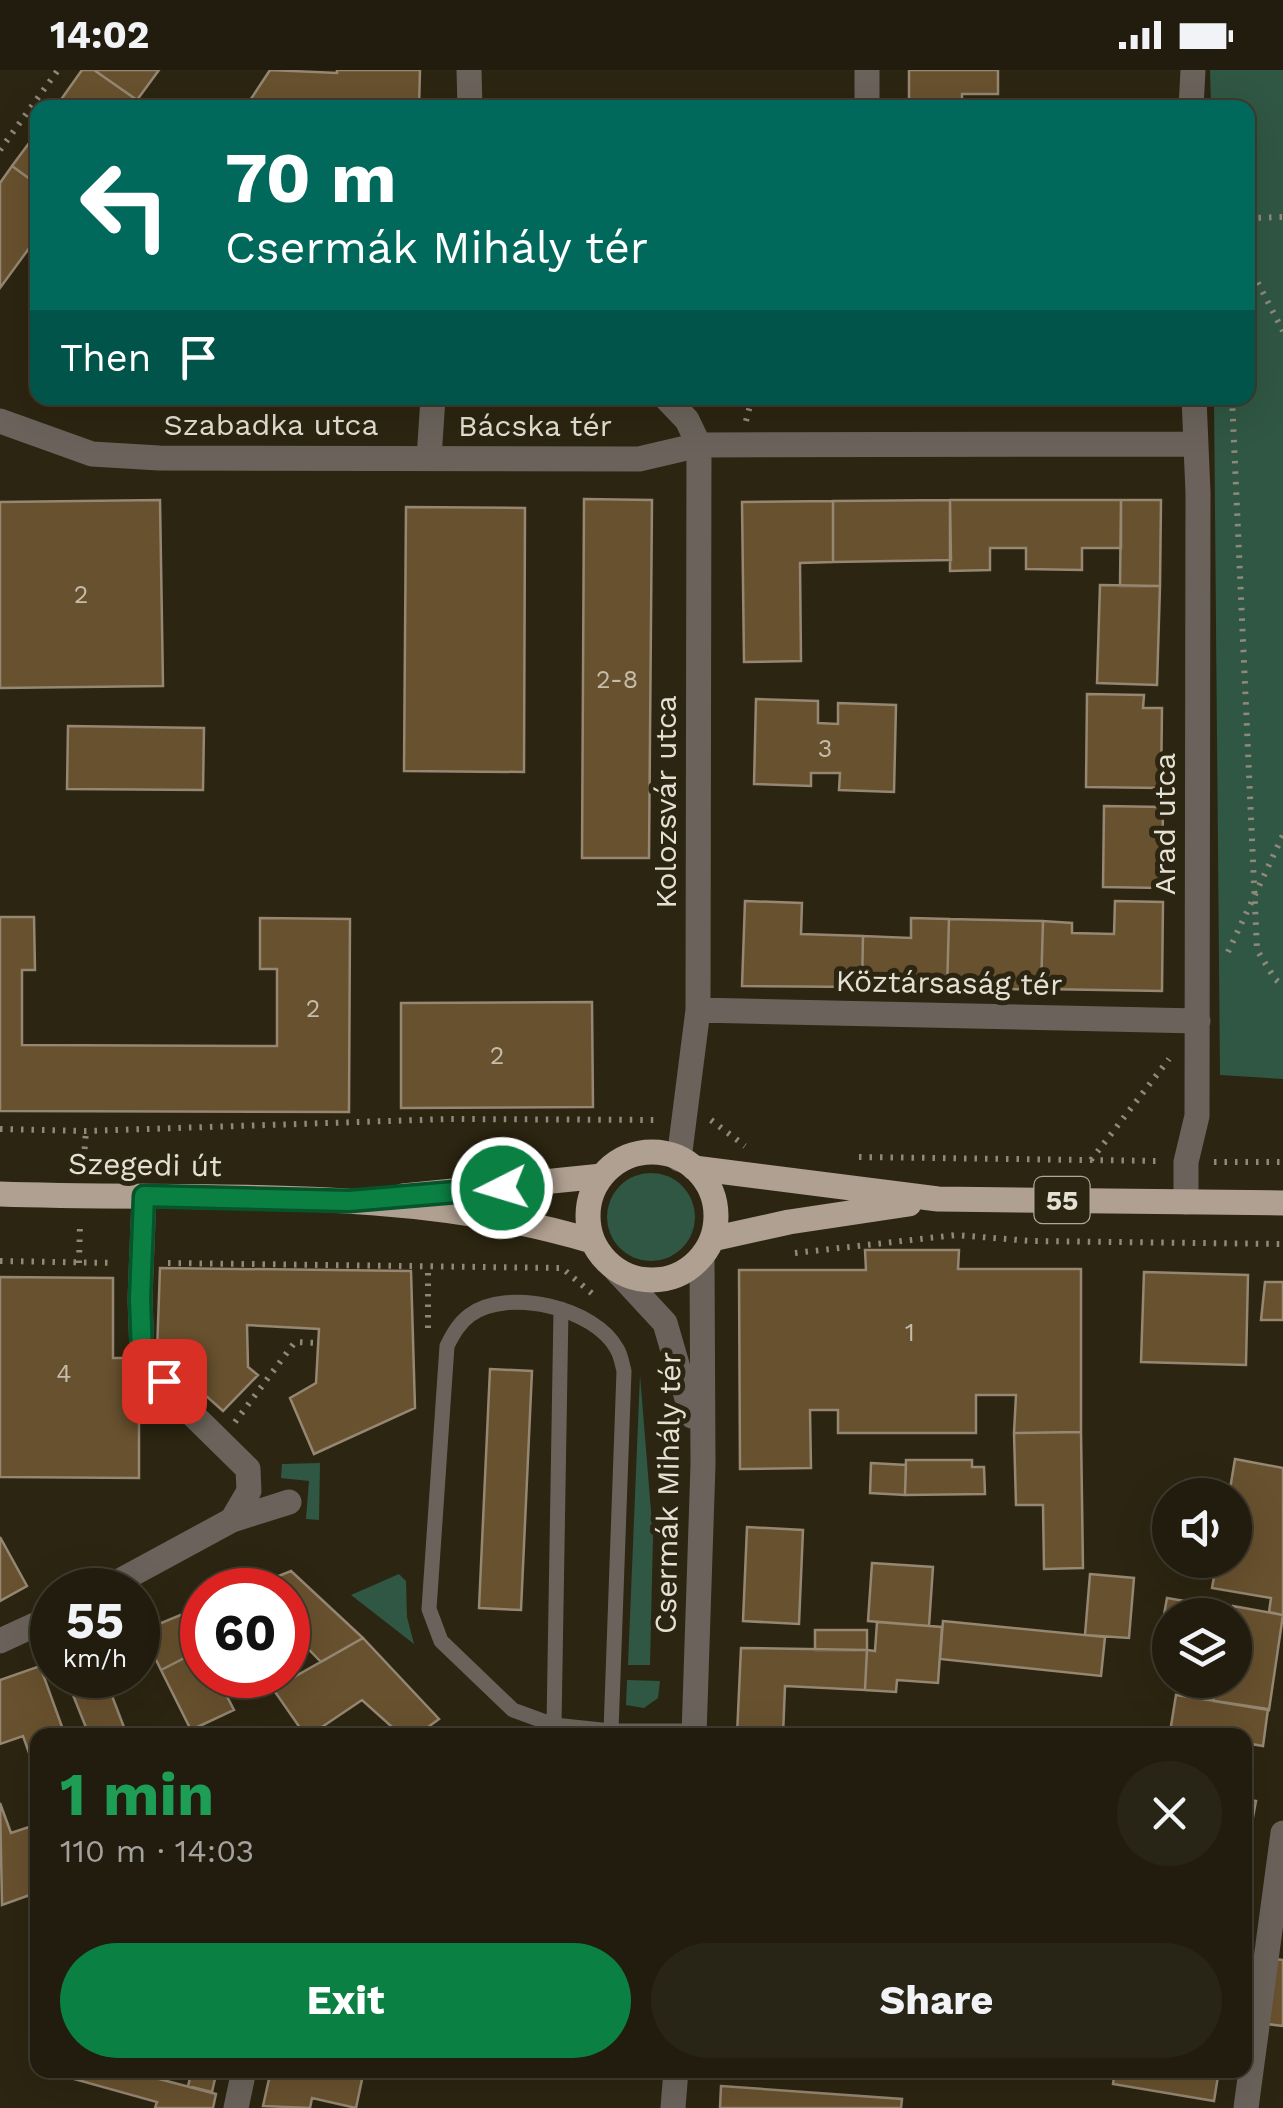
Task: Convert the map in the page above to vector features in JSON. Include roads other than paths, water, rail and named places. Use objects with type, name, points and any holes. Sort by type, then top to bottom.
[{"type":"main road","name":"55","points":[[602,1176],[618,1162],[638,1154],[659,1153],[686,1163],[938,1199],[1283,1203]]},
{"type":"main road","points":[[686,1163],[712,1192],[716,1214],[707,1248]]},
{"type":"main road","points":[[602,1176],[592,1194],[588,1215],[592,1240],[615,1269]]},
{"type":"main road","name":"Szegedi út","points":[[349,1201],[602,1176]]},
{"type":"main road","name":"Szegedi út","points":[[0,1194],[349,1201],[541,1225],[592,1240]]},
{"type":"main road","name":"55","points":[[615,1269],[634,1278],[675,1276],[707,1248],[789,1222],[938,1199]]},
{"type":"street","points":[[469,70],[470,100]]},
{"type":"street","points":[[867,70],[867,100]]},
{"type":"street","points":[[1191,100],[1192,70]]},
{"type":"street","name":"Bácska tér","points":[[432,405],[429,458],[639,458],[699,445],[1196,444]]},
{"type":"street","points":[[673,405],[687,420],[699,445]]},
{"type":"street","points":[[1194,405],[1196,444]]},
{"type":"street","name":"Szabadka utca","points":[[0,421],[92,454],[159,458],[429,458]]},
{"type":"street","name":"Arad utca","points":[[1186,1202],[1186,1162],[1197,1116],[1196,444]]},
{"type":"street","name":"Kolozsvár utca","points":[[686,1163],[684,1120],[698,1010],[699,445]]},
{"type":"street","name":"Köztársaság tér","points":[[698,1010],[1198,1021]]},
{"type":"street","points":[[144,1196],[142,1353],[187,1408],[248,1469],[249,1490],[232,1520]]},
{"type":"street","name":"Csermák Mihály tér","points":[[694,1728],[707,1248]]},
{"type":"street","points":[[615,1269],[666,1323],[685,1384],[703,1465]]},
{"type":"street","points":[[144,1568],[232,1520],[288,1502]]},
{"type":"street","points":[[0,1641],[30,1627]]},
{"type":"street","points":[[1252,2063],[1283,1832]]},
{"type":"street","points":[[236,2108],[242,2078]]},
{"type":"street","points":[[673,2108],[675,2078]]},
{"type":"street","points":[[1246,2108],[1250,2078]]},
{"type":"lane","points":[[582,1728],[554,1725],[513,1710],[441,1642],[429,1609],[447,1346],[456,1328],[470,1314],[503,1302],[530,1302],[561,1309],[603,1332],[618,1350],[624,1371],[611,1728]]},
{"type":"lane","points":[[554,1725],[561,1309]]}]
